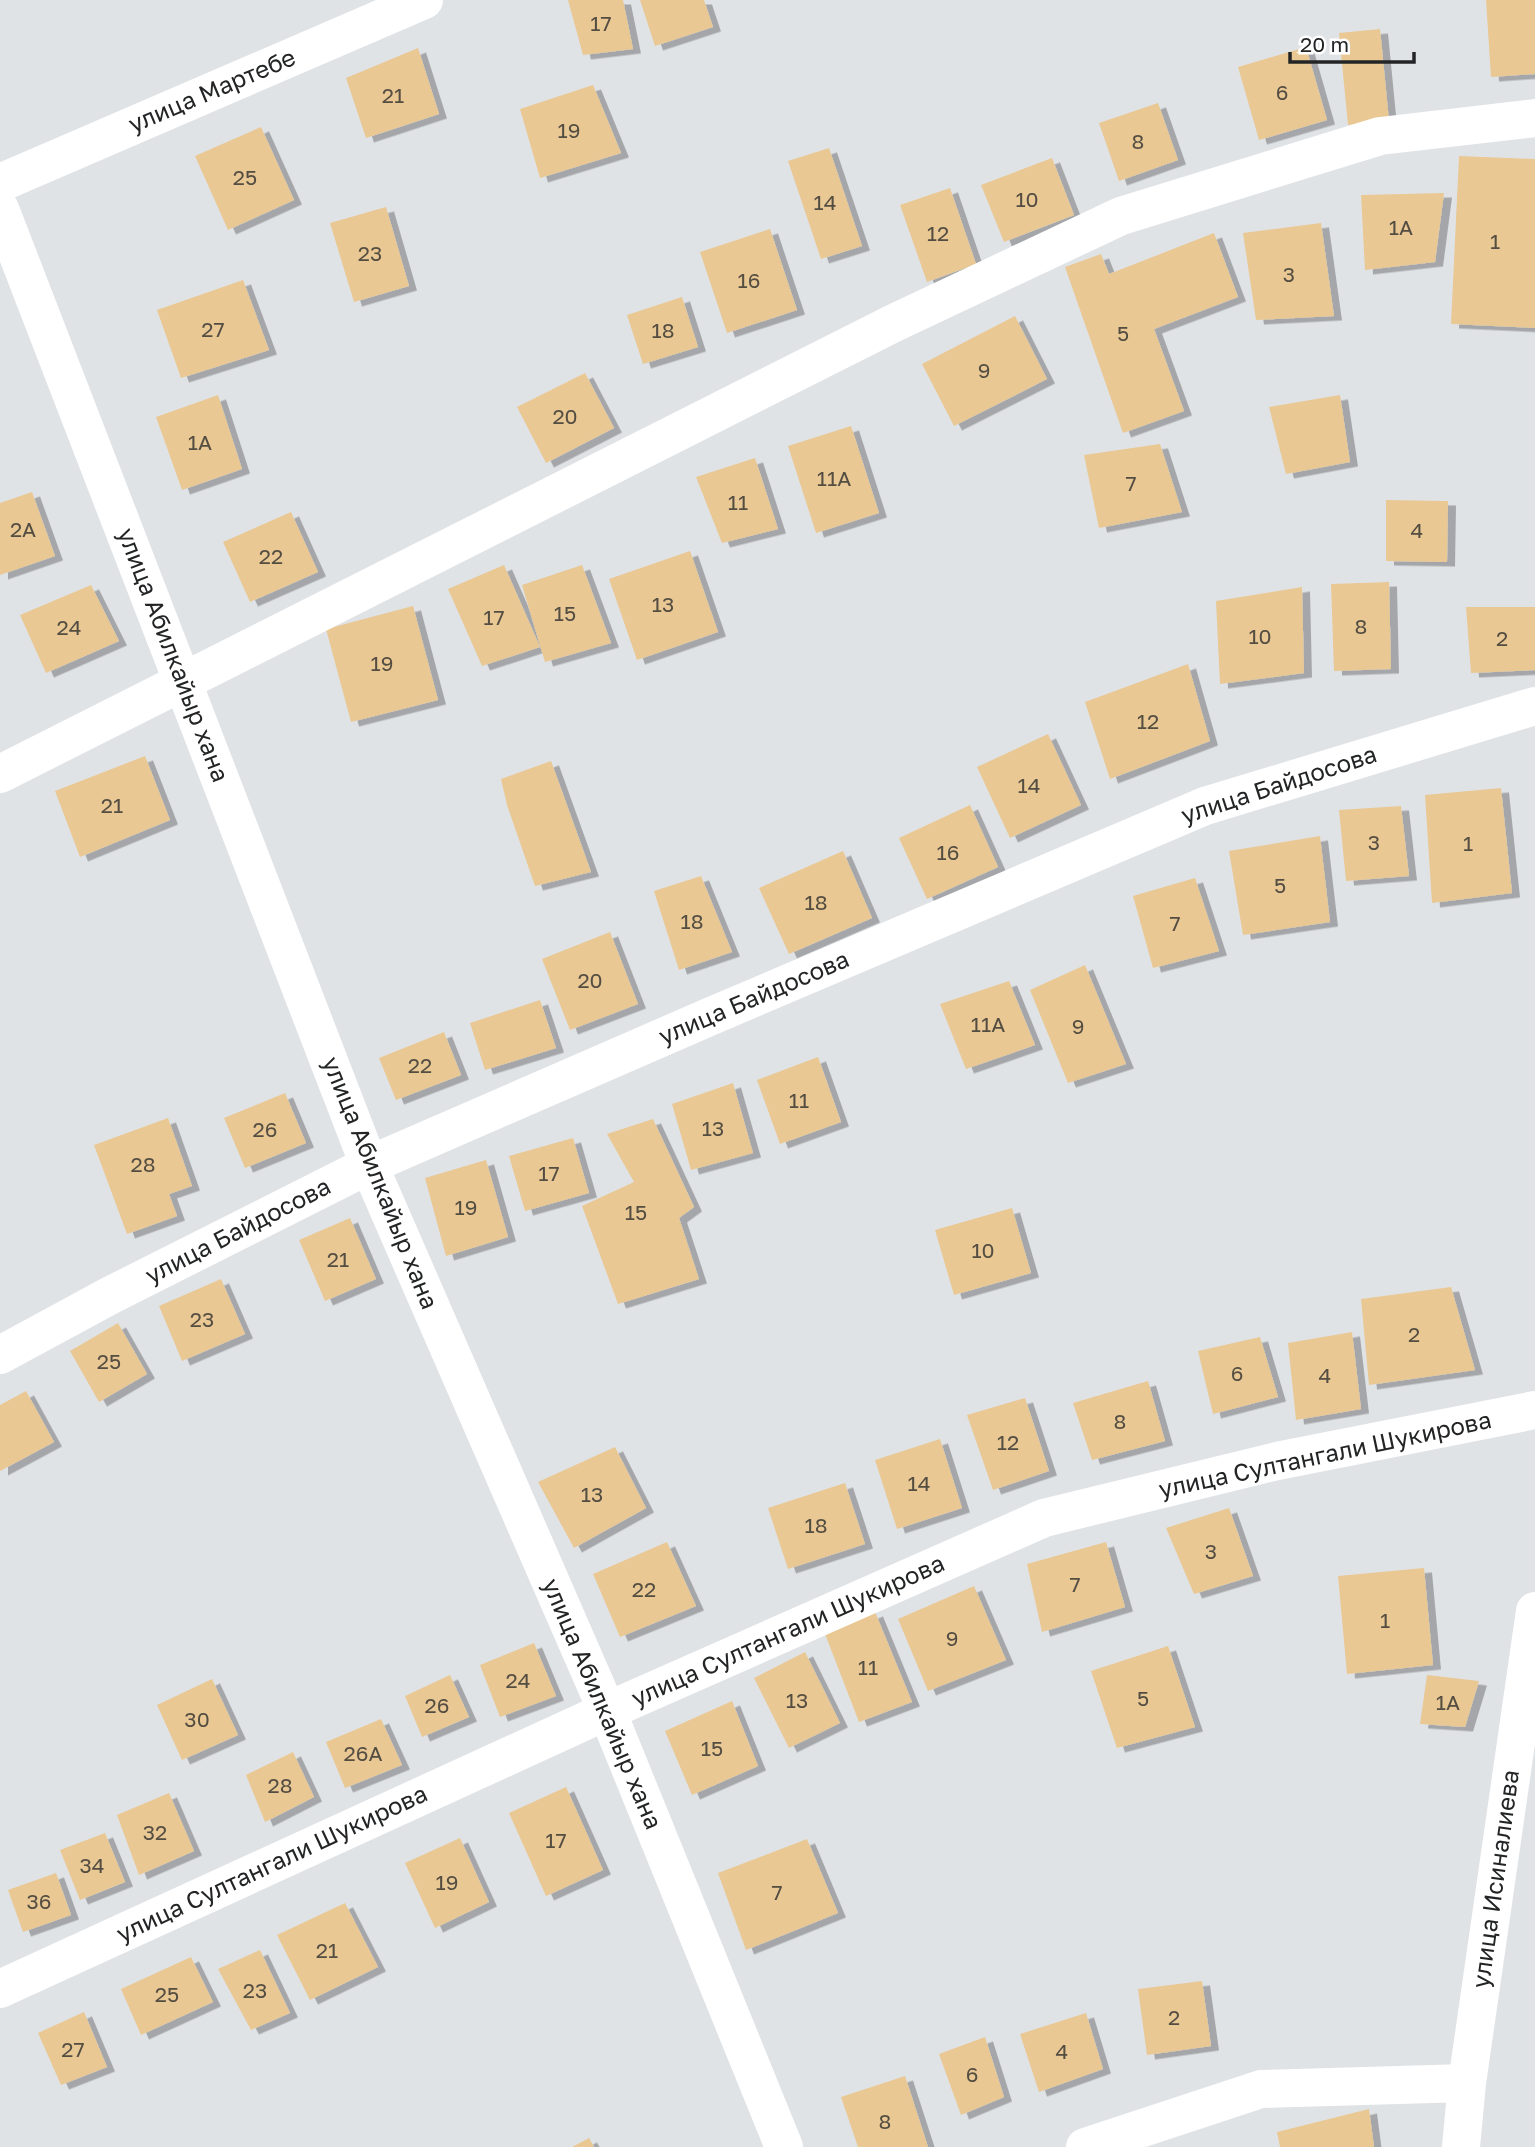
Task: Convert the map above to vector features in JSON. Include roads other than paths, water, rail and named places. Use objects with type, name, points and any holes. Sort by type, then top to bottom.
[{"type":"street","name":"улица Мартебе","points":[[0,183],[424,0]]},
{"type":"street","points":[[0,774],[894,323],[1121,216],[1380,136],[1535,118]]},
{"type":"street","name":"улица Абилкайыр хана","points":[[0,209],[369,1166],[607,1711],[784,2147]]},
{"type":"street","name":"улица Байдосова","points":[[0,1355],[111,1295],[369,1166],[1205,806],[1535,706]]},
{"type":"street","name":"улица Султангали Шукирова","points":[[0,1989],[607,1711],[1044,1518],[1277,1461],[1535,1410]]},
{"type":"street","name":"улица Исиналиева","points":[[1461,2147],[1467,2083],[1526,1732],[1535,1611]]},
{"type":"street","points":[[1085,2147],[1261,2089],[1467,2083]]}]
